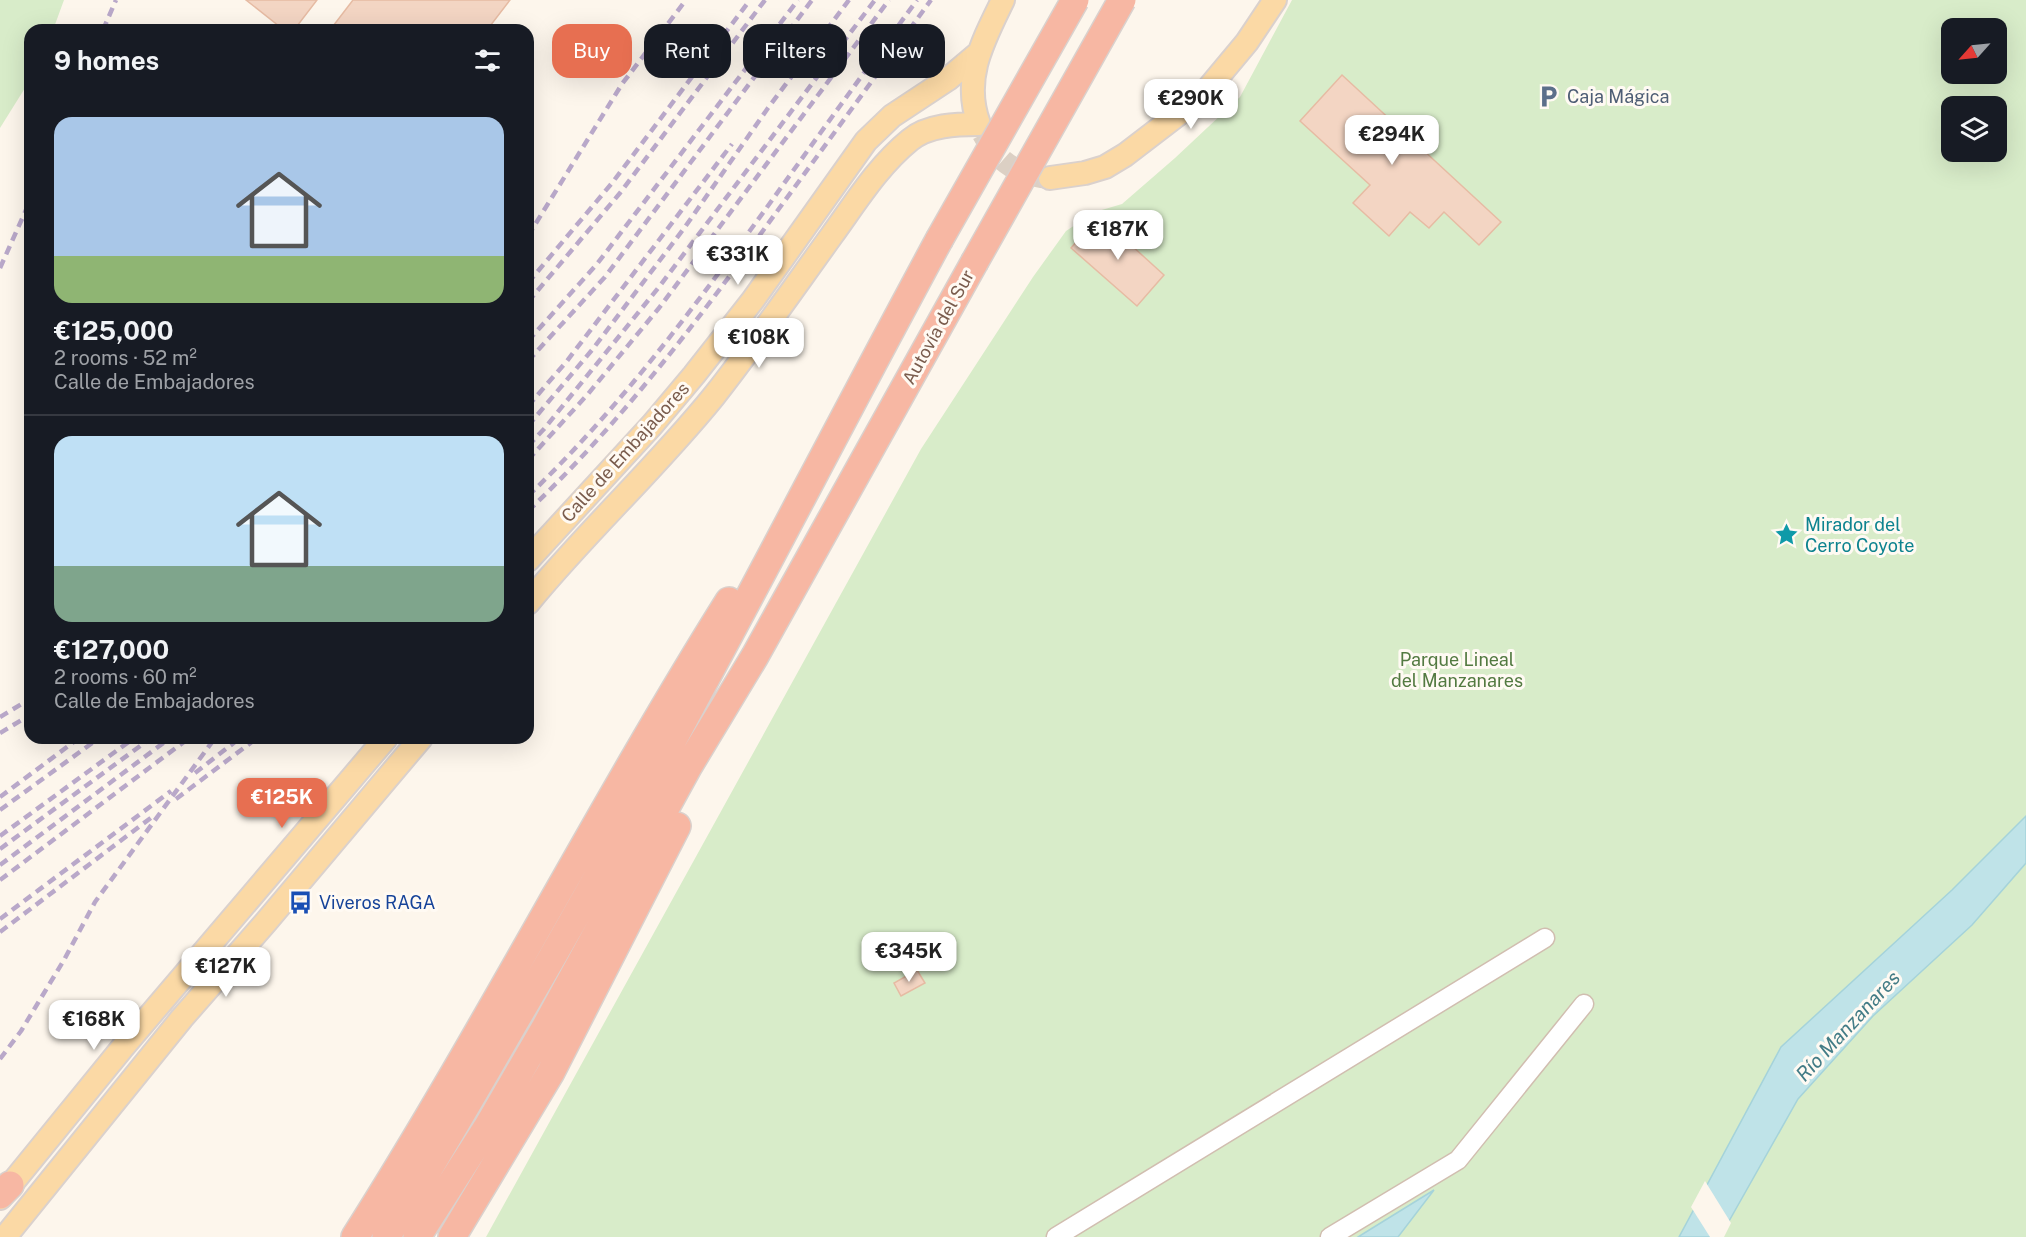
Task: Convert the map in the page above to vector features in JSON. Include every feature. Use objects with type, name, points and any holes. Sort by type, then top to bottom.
[{"type":"highway","points":[[386,1237],[419,1186],[563,939],[691,709],[832,438],[939,240],[1075,0]]},
{"type":"highway","name":"Autovía del Sur","points":[[755,656],[1122,0]]},
{"type":"highway","points":[[355,1237],[399,1168],[675,687],[832,438]]},
{"type":"highway","points":[[417,1237],[488,1126],[545,1028],[688,767],[755,656]]},
{"type":"highway","points":[[452,1237],[551,1072],[711,759],[755,656]]},
{"type":"highway","points":[[341,1237],[399,1168]]},
{"type":"main road","points":[[981,51],[1003,0]]},
{"type":"main road","points":[[1050,178],[1085,173],[1105,167],[1125,155],[1202,96],[1247,42],[1275,0]]},
{"type":"main road","name":"Calle de Embajadores","points":[[534,596],[674,443],[713,396],[772,319],[885,162],[912,138],[937,127],[979,124],[971,89],[974,70],[981,51]]},
{"type":"main road","name":"Calle de Embajadores","points":[[534,553],[652,425],[694,375],[753,300],[866,141],[892,116],[948,79],[981,51]]},
{"type":"main road","points":[[3,1193],[123,1047],[381,744]]},
{"type":"main road","points":[[5,1237],[182,1018],[416,744]]},
{"type":"main road","points":[[182,1018],[175,1009],[204,973],[210,946]]},
{"type":"street","points":[[1056,1237],[1545,938]]},
{"type":"street","points":[[1330,1237],[1458,1160],[1584,1004]]},
{"type":"green space","points":[[0,0],[64,0],[55,24],[24,24],[24,90],[0,128]]},
{"type":"green space","name":"Parque Lineal del Manzanares","points":[[1292,0],[2026,0],[2026,1237],[486,1237],[921,449],[1033,277],[1066,231],[1095,212],[1122,204],[1240,97]]},
{"type":"water","name":"Río Manzanares","points":[[2026,816],[2026,863],[1972,925],[1873,1016],[1798,1099],[1720,1237],[1679,1237],[1781,1047],[1952,890]]},
{"type":"water","points":[[1434,1190],[1398,1237],[1358,1237],[1366,1232]]},
{"type":"pier","points":[[1705,1181],[1731,1223],[1724,1237],[1710,1237],[1691,1207]]},
{"type":"building","points":[[246,0],[317,0],[299,24],[276,24]]},
{"type":"building","points":[[353,0],[510,0],[492,24],[335,24]]},
{"type":"building","points":[[1342,75],[1501,222],[1479,245],[1444,212],[1429,228],[1410,212],[1389,236],[1353,203],[1370,185],[1300,121]]},
{"type":"building","points":[[1099,216],[1164,275],[1137,306],[1071,248]]},
{"type":"building","points":[[917,970],[925,983],[901,996],[894,983]]},
{"type":"tunnel","points":[[983,134],[995,152],[1010,166],[1028,174],[1050,178]]},
{"type":"railway","points":[[106,24],[116,0]]},
{"type":"railway","points":[[534,226],[622,84],[686,0]]},
{"type":"railway","points":[[534,276],[612,183],[750,0]]},
{"type":"railway","points":[[534,295],[620,193],[765,0]]},
{"type":"railway","points":[[534,334],[597,264],[798,0]]},
{"type":"railway","points":[[534,354],[605,277],[812,0]]},
{"type":"railway","points":[[534,419],[592,350],[685,227],[768,108],[849,0]]},
{"type":"railway","points":[[534,440],[659,287],[875,0]]},
{"type":"railway","points":[[534,453],[588,394],[659,308],[889,0]]},
{"type":"railway","points":[[534,490],[593,429],[682,322],[917,0]]},
{"type":"railway","points":[[534,505],[563,477],[629,404],[690,328],[931,0]]},
{"type":"railway","points":[[534,399],[567,361],[732,144]]},
{"type":"railway","points":[[0,268],[24,214]]},
{"type":"railway","points":[[0,717],[24,703]]},
{"type":"railway","points":[[0,733],[24,719]]},
{"type":"railway","points":[[0,797],[71,744]]},
{"type":"railway","points":[[0,810],[91,744]]},
{"type":"railway","points":[[0,836],[126,744]]},
{"type":"railway","points":[[0,849],[143,744]]},
{"type":"railway","points":[[0,865],[162,744]]},
{"type":"railway","points":[[0,880],[181,744]]},
{"type":"railway","points":[[0,1059],[21,1031],[64,960],[95,902],[211,744]]},
{"type":"railway","points":[[195,773],[232,744]]},
{"type":"railway","points":[[176,799],[249,744]]},
{"type":"railway","points":[[0,919],[171,791]]},
{"type":"railway","points":[[0,932],[152,817]]},
{"type":"place","name":"Caja Mágica","points":[[1549,96]]},
{"type":"place","name":"Mirador del Cerro Coyote","points":[[1787,534]]},
{"type":"place","name":"Viveros RAGA","points":[[301,902]]}]
